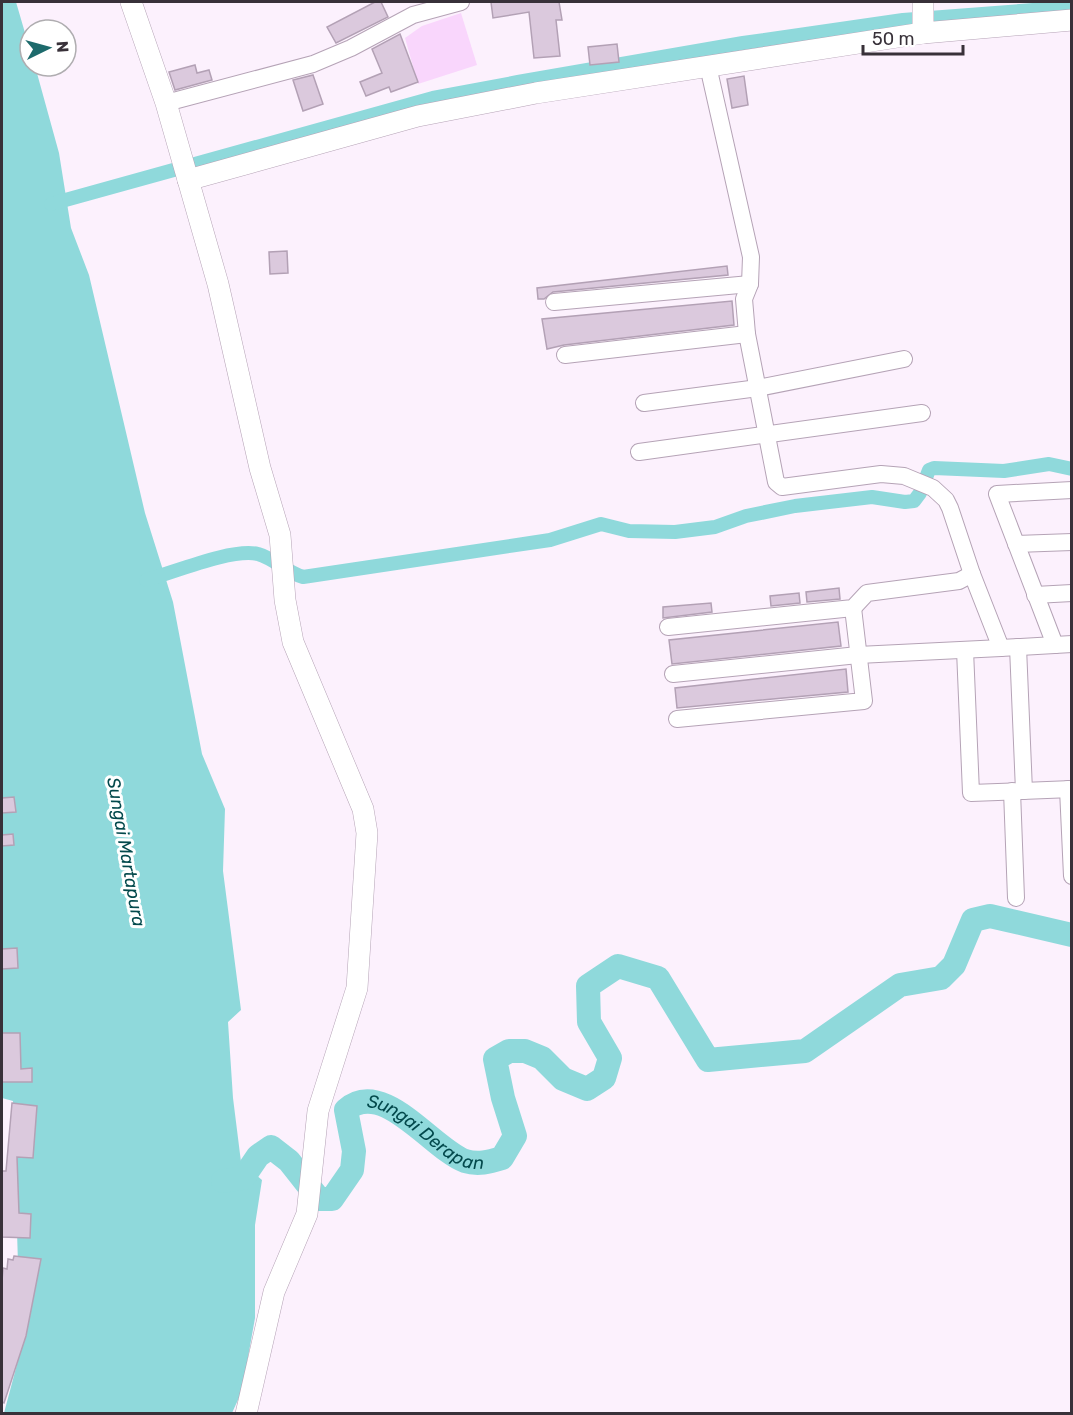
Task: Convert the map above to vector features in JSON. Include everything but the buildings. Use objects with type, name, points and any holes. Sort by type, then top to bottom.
[{"type":"street","points":[[131,2],[166,103],[218,284],[284,559],[285,600],[293,642],[363,809],[367,833],[361,904],[360,972],[345,1028],[318,1111],[314,1168],[307,1214],[274,1292],[246,1413]]},
{"type":"street","points":[[166,103],[323,60],[412,15],[461,2]]},
{"type":"street","points":[[923,2],[923,29]]},
{"type":"street","points":[[185,170],[418,116],[536,93],[923,29],[1071,20]]},
{"type":"street","points":[[708,66],[751,257],[750,284],[744,299],[747,334],[776,482],[782,487],[881,474],[922,482],[946,500],[1001,648]]},
{"type":"street","points":[[554,302],[750,284]]},
{"type":"street","points":[[565,355],[747,334]]},
{"type":"street","points":[[644,403],[758,388],[904,359]]},
{"type":"street","points":[[639,452],[922,413]]},
{"type":"street","points":[[673,674],[858,655],[1063,645],[1035,595],[997,494],[1071,490]]},
{"type":"street","points":[[1016,544],[1071,542]]},
{"type":"street","points":[[668,627],[853,608],[867,593],[959,581],[972,574]]},
{"type":"street","points":[[1035,595],[1071,593]]},
{"type":"street","points":[[677,719],[864,701],[853,608]]},
{"type":"street","points":[[1016,898],[1018,647]]},
{"type":"street","points":[[965,650],[971,793],[1070,789],[1071,876]]},
{"type":"shaded area","points":[[461,13],[477,65],[418,84],[405,38],[422,26]]},
{"type":"water","name":"Sungai Martapura","points":[[2,2],[16,2],[21,18],[18,18],[18,78],[38,78],[59,153],[71,228],[89,275],[145,513],[173,602],[202,754],[225,809],[223,871],[241,1010],[228,1022],[233,1098],[241,1162],[262,1180],[255,1225],[255,1318],[242,1391],[232,1413],[4,1413],[20,1353],[2,1347],[18,1264],[13,1101],[2,1098]]},
{"type":"waterway","points":[[51,204],[433,98],[743,43],[903,20],[1072,7]]},
{"type":"waterway","points":[[146,580],[234,554],[258,554],[303,577],[550,540],[601,524],[629,531],[675,532],[715,527],[746,516],[795,506],[872,497],[905,502],[914,501],[920,493],[929,470],[934,468],[1004,471],[1049,464],[1072,469]]},
{"type":"waterway","name":"Sungai Derapan","points":[[223,1181],[243,1178],[258,1156],[271,1147],[289,1161],[319,1199],[332,1199],[352,1170],[354,1151],[346,1110],[360,1102],[376,1102],[391,1108],[452,1154],[465,1161],[474,1163],[502,1158],[515,1136],[503,1098],[495,1059],[509,1051],[525,1051],[542,1058],[563,1079],[587,1089],[604,1078],[610,1058],[589,1022],[588,986],[618,966],[658,978],[708,1060],[805,1051],[900,985],[941,978],[954,965],[973,920],[990,916],[1072,935]]}]
